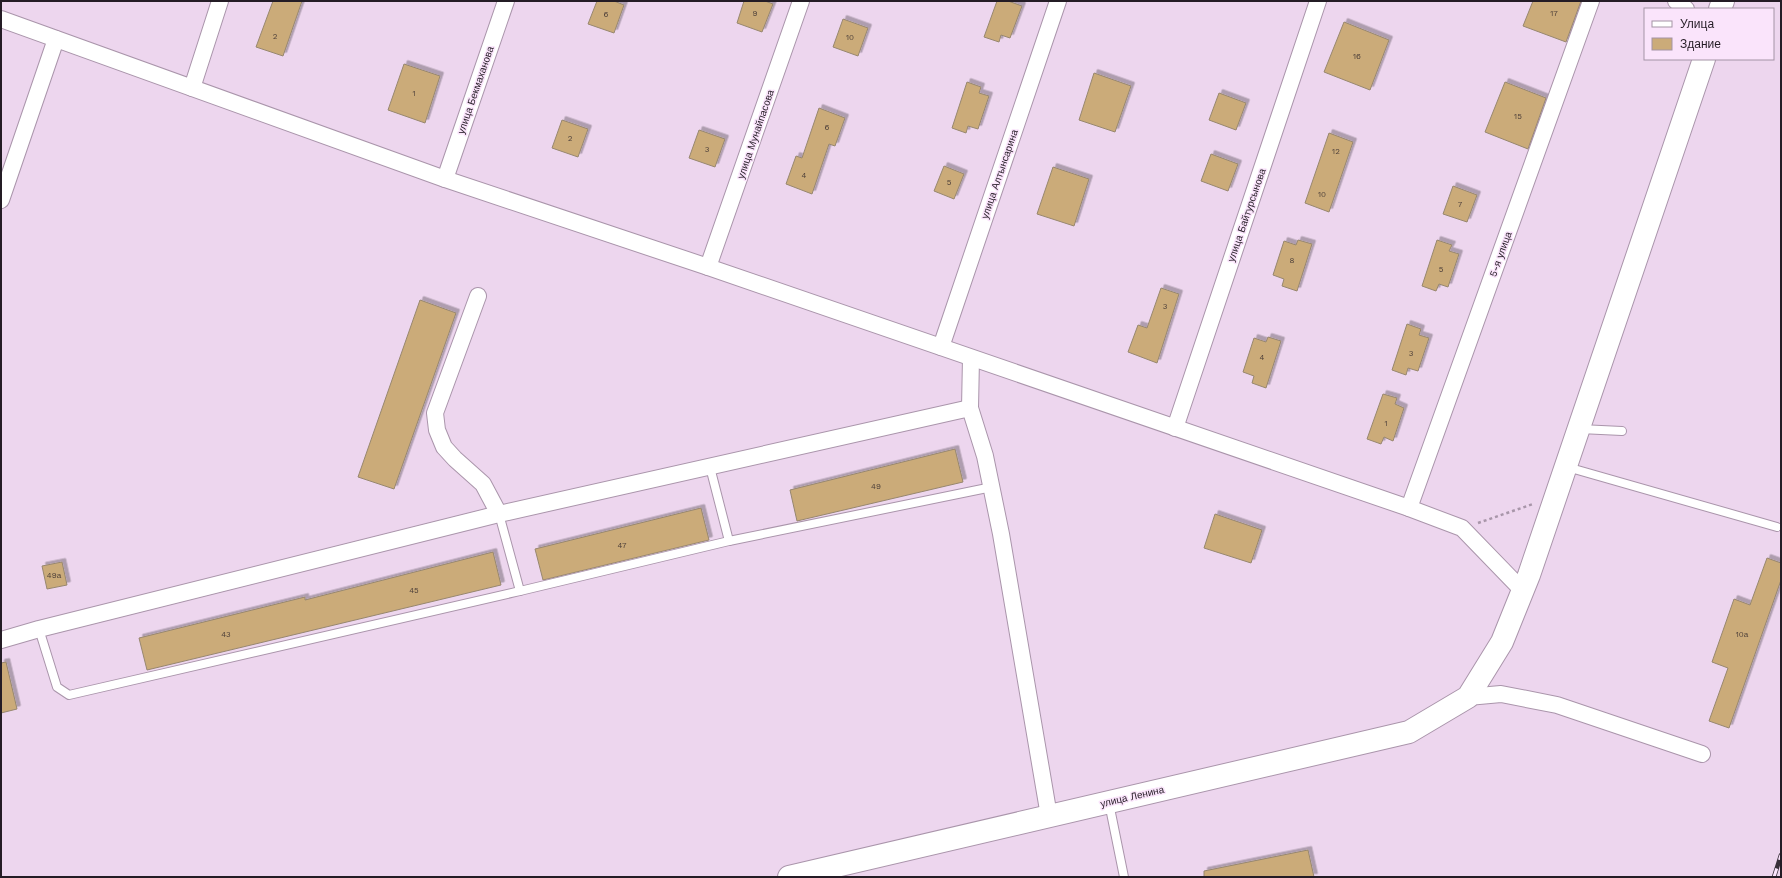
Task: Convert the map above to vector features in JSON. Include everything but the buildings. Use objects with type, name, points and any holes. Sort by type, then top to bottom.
[{"type":"street","points":[[192,88],[220,1]]},
{"type":"street","name":"улица Бекмаханова","points":[[445,179],[506,1]]},
{"type":"street","name":"улица Мунайпасова","points":[[708,266],[801,1]]},
{"type":"street","name":"улица Алтынсарина","points":[[940,347],[1058,1]]},
{"type":"street","name":"улица Байтурсынова","points":[[1175,428],[1318,1]]},
{"type":"street","name":"5-я улица","points":[[1409,508],[1592,1]]},
{"type":"street","points":[[1676,1],[1685,8]]},
{"type":"street","points":[[1,19],[445,179],[708,266],[970,358],[1409,508],[1462,528],[1523,591]]},
{"type":"street","points":[[1,200],[56,39]]},
{"type":"street","points":[[1468,697],[1502,642],[1523,591],[1567,467],[1704,60]]},
{"type":"street","points":[[478,296],[435,413],[437,430],[444,447],[482,484],[499,514]]},
{"type":"street","points":[[970,358],[970,408],[985,456],[992,487],[1049,816]]},
{"type":"street","points":[[1,640],[39,628],[499,514],[970,408]]},
{"type":"street","points":[[1468,697],[1501,694],[1557,704],[1702,754]]},
{"type":"street","name":"улица Ленина","points":[[789,877],[1409,732],[1468,697]]},
{"type":"lane","points":[[1579,429],[1622,431]]},
{"type":"lane","points":[[710,467],[730,541]]},
{"type":"lane","points":[[1567,467],[1777,527]]},
{"type":"lane","points":[[39,628],[57,687],[69,695],[730,541],[992,487]]},
{"type":"lane","points":[[499,514],[520,591]]},
{"type":"lane","points":[[1109,802],[1124,877]]},
{"type":"path","points":[[1462,528],[1557,496]]},
{"type":"railway","points":[[1774,877],[1781,855]]}]
